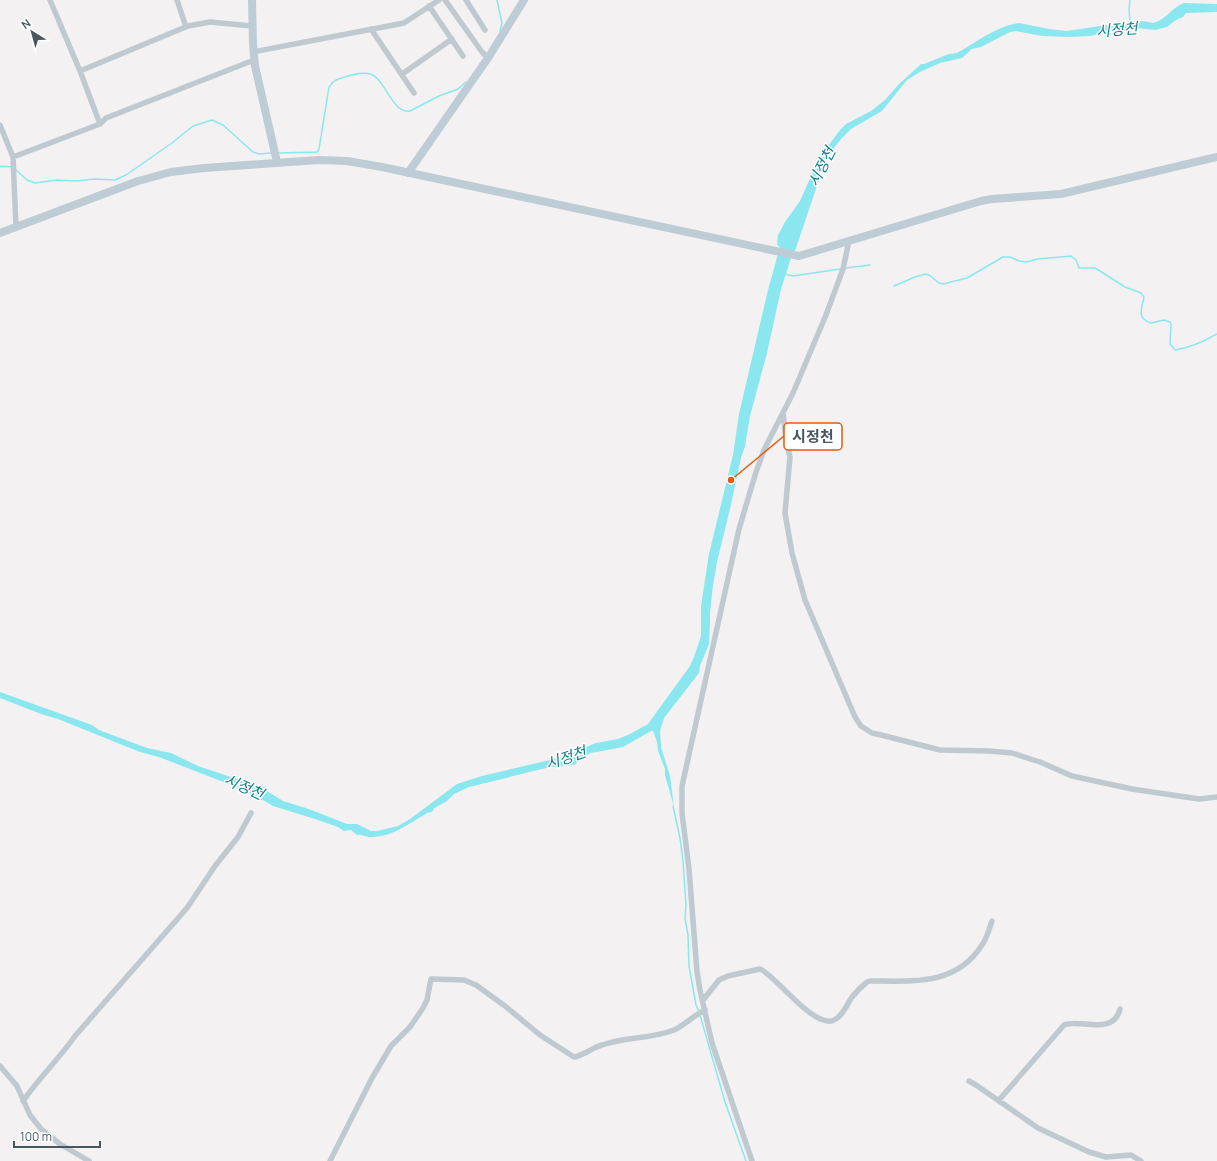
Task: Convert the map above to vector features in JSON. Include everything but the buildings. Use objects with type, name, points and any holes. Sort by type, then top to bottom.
[{"type":"main road","points":[[252,0],[254,56],[258,86],[277,162]]},
{"type":"main road","points":[[408,173],[488,58],[524,0]]},
{"type":"main road","points":[[0,233],[160,174],[190,169],[277,162],[340,161],[408,173],[795,256],[803,255],[981,201],[1066,193],[1217,156]]},
{"type":"street","points":[[50,0],[80,71],[100,124]]},
{"type":"street","points":[[177,0],[186,27]]},
{"type":"street","points":[[13,157],[100,124],[106,118],[254,56],[404,23],[439,0]]},
{"type":"street","points":[[445,0],[482,52],[488,58]]},
{"type":"street","points":[[466,0],[485,30]]},
{"type":"street","points":[[430,6],[463,56]]},
{"type":"street","points":[[80,71],[186,27],[210,22],[252,26]]},
{"type":"street","points":[[372,29],[414,93]]},
{"type":"street","points":[[402,74],[452,39]]},
{"type":"street","points":[[0,125],[13,157],[16,227]]},
{"type":"street","points":[[752,1161],[712,1043],[697,972],[692,901],[682,813],[682,786],[744,511],[759,461],[783,413],[826,314],[843,268],[849,241]]},
{"type":"street","points":[[783,413],[786,440],[790,457],[786,513],[792,553],[805,600],[851,710],[861,726],[872,733],[881,736],[940,750],[1002,752],[1020,755],[1072,776],[1132,789],[1199,799],[1217,797]]},
{"type":"street","points":[[23,1101],[65,1051],[75,1036],[187,908],[215,866],[238,837],[251,812]]},
{"type":"street","points":[[703,1000],[719,980],[728,976],[763,969],[810,1013],[826,1020],[833,1021],[841,1015],[852,997],[867,982],[921,981],[938,977],[960,967],[974,955],[983,944],[992,922]]},
{"type":"street","points":[[330,1161],[372,1078],[391,1046],[410,1027],[423,1008],[427,1000],[431,979],[464,980],[476,985],[505,1006],[540,1035],[574,1057],[604,1044],[663,1033],[675,1029],[705,1010]]},
{"type":"street","points":[[999,1100],[1064,1025],[1068,1023],[1085,1025],[1104,1024],[1111,1022],[1119,1013],[1120,1009]]},
{"type":"street","points":[[0,1066],[16,1086],[34,1121],[45,1133],[60,1144],[89,1161]]},
{"type":"street","points":[[969,1081],[1038,1128],[1089,1152],[1106,1157],[1131,1155],[1142,1161]]},
{"type":"water","points":[[1184,3],[1217,4],[1217,12],[1186,13],[1183,17],[1167,27],[1155,30],[1137,28],[1120,32],[1107,31],[1090,36],[1069,37],[1042,36],[1016,31],[1010,32],[981,47],[972,49],[962,58],[940,63],[920,72],[907,80],[882,111],[851,129],[831,152],[822,171],[795,251],[793,252],[780,248],[777,244],[778,235],[800,201],[819,158],[840,130],[846,124],[871,111],[885,100],[899,84],[921,64],[949,54],[957,53],[1002,27],[1019,23],[1067,31],[1107,25],[1117,26],[1136,21],[1153,23],[1162,19],[1176,7]]},
{"type":"water","points":[[778,254],[791,258],[781,289],[767,353],[750,416],[745,446],[717,562],[710,613],[709,644],[700,666],[699,673],[664,718],[660,731],[661,747],[670,776],[674,807],[665,775],[665,769],[658,751],[657,742],[653,731],[651,731],[623,747],[590,753],[574,765],[550,767],[469,787],[454,794],[447,801],[433,809],[434,810],[430,813],[429,812],[395,832],[380,836],[368,837],[357,835],[351,830],[344,831],[338,827],[273,806],[263,800],[255,799],[249,792],[244,790],[0,698],[0,692],[92,725],[99,730],[147,748],[171,753],[198,766],[255,785],[262,785],[267,791],[283,801],[309,809],[347,824],[357,824],[371,831],[398,826],[410,819],[457,784],[482,776],[563,758],[596,743],[618,739],[648,724],[690,666],[701,636],[701,606],[709,554],[733,455],[739,414]]},
{"type":"waterway","points":[[497,0],[502,23],[500,31]]},
{"type":"waterway","points":[[1130,0],[1130,22]]},
{"type":"waterway","points":[[278,153],[317,152],[319,149],[329,87],[336,80],[357,74],[370,74],[380,82],[398,107],[410,111],[439,96],[458,89],[466,82]]},
{"type":"waterway","points":[[16,170],[27,180],[35,183],[57,180],[115,180],[126,175],[172,143],[193,126],[212,120],[223,125],[253,152],[259,154],[271,153]]},
{"type":"waterway","points":[[0,166],[12,167]]},
{"type":"waterway","points":[[894,286],[926,274],[943,284],[967,278],[1003,257],[1010,257],[1026,262],[1038,259],[1071,256],[1076,260],[1079,268],[1095,268],[1125,287],[1141,293],[1144,297],[1141,309],[1143,318],[1151,323],[1164,320],[1170,322],[1170,344],[1175,350],[1197,344],[1217,334]]},
{"type":"waterway","points":[[846,268],[870,265]]},
{"type":"waterway","points":[[784,274],[793,276],[840,269]]},
{"type":"waterway","points":[[673,806],[683,861],[686,905],[685,918],[688,935],[689,966],[696,1005],[699,1012]]},
{"type":"waterway","points":[[700,1015],[725,1102],[746,1161]]},
{"type":"place","name":"시정천","points":[[731,480]]}]
